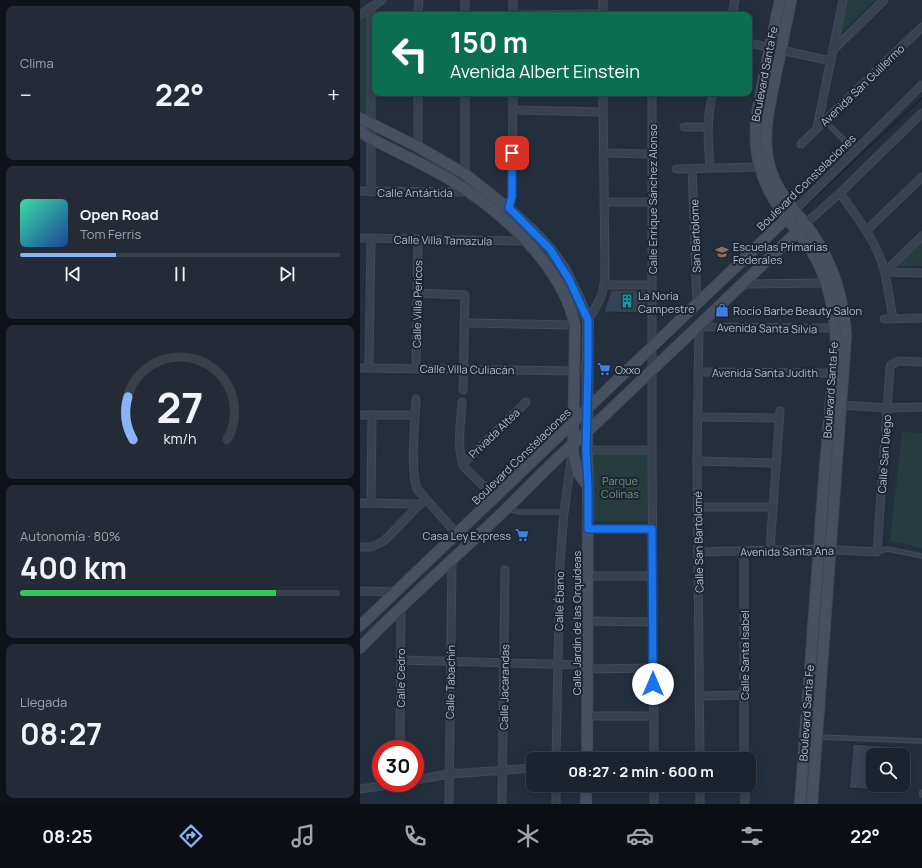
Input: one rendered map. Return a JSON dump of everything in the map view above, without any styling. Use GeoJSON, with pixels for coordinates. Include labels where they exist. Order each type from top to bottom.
{"type":"FeatureCollection","features":[{"type":"Feature","properties":{"kind":"street"},"geometry":{"type":"LineString","coordinates":[[360,15],[381,0]]}},
{"type":"Feature","properties":{"kind":"street"},"geometry":{"type":"LineString","coordinates":[[418,0],[418,12]]}},
{"type":"Feature","properties":{"kind":"street"},"geometry":{"type":"LineString","coordinates":[[465,0],[465,12]]}},
{"type":"Feature","properties":{"kind":"street"},"geometry":{"type":"LineString","coordinates":[[513,0],[513,12]]}},
{"type":"Feature","properties":{"kind":"street"},"geometry":{"type":"LineString","coordinates":[[603,0],[603,12]]}},
{"type":"Feature","properties":{"kind":"street"},"geometry":{"type":"LineString","coordinates":[[733,12],[735,0]]}},
{"type":"Feature","properties":{"kind":"street","name":"Boulevard Santa Fe"},"geometry":{"type":"LineString","coordinates":[[780,0],[757,109],[755,144],[763,179],[772,197],[816,259],[826,283],[831,299],[836,345],[800,804]]}},
{"type":"Feature","properties":{"kind":"street","name":"Boulevard Santa Fe"},"geometry":{"type":"LineString","coordinates":[[791,0],[766,119],[766,144],[768,160],[773,176],[782,193],[821,248],[832,269],[841,298],[846,336],[812,804]]}},
{"type":"Feature","properties":{"kind":"street"},"geometry":{"type":"LineString","coordinates":[[817,128],[843,0]]}},
{"type":"Feature","properties":{"kind":"street"},"geometry":{"type":"LineString","coordinates":[[833,50],[884,0]]}},
{"type":"Feature","properties":{"kind":"street"},"geometry":{"type":"LineString","coordinates":[[371,7],[371,192]]}},
{"type":"Feature","properties":{"kind":"street","name":"Avenida San Guillermo"},"geometry":{"type":"LineString","coordinates":[[801,144],[922,27]]}},
{"type":"Feature","properties":{"kind":"street"},"geometry":{"type":"LineString","coordinates":[[752,44],[831,61]]}},
{"type":"Feature","properties":{"kind":"street","name":"Boulevard Constelaciones"},"geometry":{"type":"LineString","coordinates":[[360,648],[452,560],[468,542],[506,509],[573,443],[587,432],[652,366],[699,325],[742,284],[855,151],[922,85]]}},
{"type":"Feature","properties":{"kind":"street"},"geometry":{"type":"LineString","coordinates":[[418,96],[418,147]]}},
{"type":"Feature","properties":{"kind":"street"},"geometry":{"type":"LineString","coordinates":[[465,96],[465,174]]}},
{"type":"Feature","properties":{"kind":"street"},"geometry":{"type":"LineString","coordinates":[[504,221],[512,196],[513,96]]}},
{"type":"Feature","properties":{"kind":"street"},"geometry":{"type":"LineString","coordinates":[[588,320],[599,303],[605,284],[603,96]]}},
{"type":"Feature","properties":{"kind":"street","name":"Calle Enrique Sánchez Alonso"},"geometry":{"type":"LineString","coordinates":[[652,96],[652,366]]}},
{"type":"Feature","properties":{"kind":"street"},"geometry":{"type":"LineString","coordinates":[[710,168],[708,115],[712,96]]}},
{"type":"Feature","properties":{"kind":"street"},"geometry":{"type":"LineString","coordinates":[[512,110],[603,112]]}},
{"type":"Feature","properties":{"kind":"street","name":"Boulevard Constelaciones"},"geometry":{"type":"LineString","coordinates":[[360,626],[458,535],[495,497],[588,408],[652,350],[697,303],[799,217],[840,193],[922,113]]}},
{"type":"Feature","properties":{"kind":"street"},"geometry":{"type":"LineString","coordinates":[[360,118],[418,147],[465,174],[509,208],[554,254],[574,288],[588,320]]}},
{"type":"Feature","properties":{"kind":"street"},"geometry":{"type":"LineString","coordinates":[[684,127],[708,127]]}},
{"type":"Feature","properties":{"kind":"street"},"geometry":{"type":"LineString","coordinates":[[360,131],[370,138],[470,192],[504,221],[539,255],[559,284],[572,316],[574,325],[573,453],[578,473],[588,486]]}},
{"type":"Feature","properties":{"kind":"street"},"geometry":{"type":"LineString","coordinates":[[603,153],[652,154]]}},
{"type":"Feature","properties":{"kind":"street"},"geometry":{"type":"LineString","coordinates":[[676,169],[760,167]]}},
{"type":"Feature","properties":{"kind":"street","name":"San Bartolome"},"geometry":{"type":"LineString","coordinates":[[692,169],[697,303]]}},
{"type":"Feature","properties":{"kind":"street"},"geometry":{"type":"LineString","coordinates":[[866,231],[922,177]]}},
{"type":"Feature","properties":{"kind":"street","name":"Calle Antártida"},"geometry":{"type":"LineString","coordinates":[[360,192],[470,192]]}},
{"type":"Feature","properties":{"kind":"street"},"geometry":{"type":"LineString","coordinates":[[840,193],[866,231],[877,252],[885,272],[893,318]]}},
{"type":"Feature","properties":{"kind":"street"},"geometry":{"type":"LineString","coordinates":[[604,202],[652,202]]}},
{"type":"Feature","properties":{"kind":"street"},"geometry":{"type":"LineString","coordinates":[[885,272],[922,236]]}},
{"type":"Feature","properties":{"kind":"street","name":"Calle Villa Tamazula"},"geometry":{"type":"LineString","coordinates":[[360,238],[525,241]]}},
{"type":"Feature","properties":{"kind":"street"},"geometry":{"type":"LineString","coordinates":[[370,368],[371,238]]}},
{"type":"Feature","properties":{"kind":"street","name":"Calle Villa Pericos"},"geometry":{"type":"LineString","coordinates":[[416,369],[418,240]]}},
{"type":"Feature","properties":{"kind":"street"},"geometry":{"type":"LineString","coordinates":[[885,272],[922,273]]}},
{"type":"Feature","properties":{"kind":"street"},"geometry":{"type":"LineString","coordinates":[[742,284],[826,283]]}},
{"type":"Feature","properties":{"kind":"street"},"geometry":{"type":"LineString","coordinates":[[605,284],[651,286]]}},
{"type":"Feature","properties":{"kind":"street"},"geometry":{"type":"LineString","coordinates":[[417,293],[465,295],[462,390]]}},
{"type":"Feature","properties":{"kind":"street"},"geometry":{"type":"LineString","coordinates":[[884,319],[922,318]]}},
{"type":"Feature","properties":{"kind":"street","name":"Calle Jardín de las Orquídeas"},"geometry":{"type":"LineString","coordinates":[[587,752],[588,486],[586,450],[588,408],[588,320]]}},
{"type":"Feature","properties":{"kind":"street"},"geometry":{"type":"LineString","coordinates":[[464,323],[574,325]]}},
{"type":"Feature","properties":{"kind":"street","name":"Avenida Santa Silvia"},"geometry":{"type":"LineString","coordinates":[[699,325],[708,327],[835,328]]}},
{"type":"Feature","properties":{"kind":"street","name":"Calle San Bartolomé"},"geometry":{"type":"LineString","coordinates":[[699,325],[697,461],[700,752]]}},
{"type":"Feature","properties":{"kind":"street","name":"Calle San Diego"},"geometry":{"type":"LineString","coordinates":[[876,552],[890,368],[893,363],[899,361],[922,362]]}},
{"type":"Feature","properties":{"kind":"street"},"geometry":{"type":"LineString","coordinates":[[574,371],[588,366]]}},
{"type":"Feature","properties":{"kind":"street"},"geometry":{"type":"LineString","coordinates":[[652,366],[654,752]]}},
{"type":"Feature","properties":{"kind":"street","name":"Calle Villa Culiacán"},"geometry":{"type":"LineString","coordinates":[[360,368],[574,371]]}},
{"type":"Feature","properties":{"kind":"street","name":"Avenida Santa Judith"},"geometry":{"type":"LineString","coordinates":[[698,372],[833,373]]}},
{"type":"Feature","properties":{"kind":"street"},"geometry":{"type":"LineString","coordinates":[[416,399],[414,459],[417,489],[423,501],[458,535],[468,542]]}},
{"type":"Feature","properties":{"kind":"street"},"geometry":{"type":"LineString","coordinates":[[462,402],[460,456],[464,467],[495,497]]}},
{"type":"Feature","properties":{"kind":"street","name":"Privada Altea"},"geometry":{"type":"LineString","coordinates":[[463,464],[526,402]]}},
{"type":"Feature","properties":{"kind":"street"},"geometry":{"type":"LineString","coordinates":[[841,405],[888,408],[922,408]]}},
{"type":"Feature","properties":{"kind":"street"},"geometry":{"type":"LineString","coordinates":[[371,502],[372,415]]}},
{"type":"Feature","properties":{"kind":"street"},"geometry":{"type":"LineString","coordinates":[[360,416],[415,415]]}},
{"type":"Feature","properties":{"kind":"street"},"geometry":{"type":"LineString","coordinates":[[698,416],[779,415],[770,549]]}},
{"type":"Feature","properties":{"kind":"street","name":"Calle Ébano"},"geometry":{"type":"LineString","coordinates":[[556,752],[560,563],[564,512],[573,443]]}},
{"type":"Feature","properties":{"kind":"street"},"geometry":{"type":"LineString","coordinates":[[586,450],[652,450]]}},
{"type":"Feature","properties":{"kind":"street"},"geometry":{"type":"LineString","coordinates":[[697,461],[775,463]]}},
{"type":"Feature","properties":{"kind":"street"},"geometry":{"type":"LineString","coordinates":[[360,503],[423,501]]}},
{"type":"Feature","properties":{"kind":"street"},"geometry":{"type":"LineString","coordinates":[[360,547],[371,547],[384,541],[423,501]]}},
{"type":"Feature","properties":{"kind":"street"},"geometry":{"type":"LineString","coordinates":[[698,507],[772,507]]}},
{"type":"Feature","properties":{"kind":"street"},"geometry":{"type":"LineString","coordinates":[[588,529],[652,529]]}},
{"type":"Feature","properties":{"kind":"street","name":"Avenida Santa Ana"},"geometry":{"type":"LineString","coordinates":[[698,552],[770,549],[830,549],[876,552]]}},
{"type":"Feature","properties":{"kind":"street","name":"Calle Santa Isabel"},"geometry":{"type":"LineString","coordinates":[[744,551],[744,752]]}},
{"type":"Feature","properties":{"kind":"street","name":"Calle Tabachín"},"geometry":{"type":"LineString","coordinates":[[448,804],[452,560]]}},
{"type":"Feature","properties":{"kind":"street","name":"Calle Jacarandas"},"geometry":{"type":"LineString","coordinates":[[502,804],[506,570]]}},
{"type":"Feature","properties":{"kind":"street"},"geometry":{"type":"LineString","coordinates":[[588,576],[652,576]]}},
{"type":"Feature","properties":{"kind":"street"},"geometry":{"type":"LineString","coordinates":[[360,591],[397,592]]}},
{"type":"Feature","properties":{"kind":"street","name":"Calle Cedro"},"geometry":{"type":"LineString","coordinates":[[400,740],[401,608]]}},
{"type":"Feature","properties":{"kind":"street"},"geometry":{"type":"LineString","coordinates":[[588,621],[653,622]]}},
{"type":"Feature","properties":{"kind":"street"},"geometry":{"type":"LineString","coordinates":[[360,626],[370,637]]}},
{"type":"Feature","properties":{"kind":"street"},"geometry":{"type":"LineString","coordinates":[[400,660],[653,668]]}},
{"type":"Feature","properties":{"kind":"street"},"geometry":{"type":"LineString","coordinates":[[700,696],[744,695]]}},
{"type":"Feature","properties":{"kind":"street"},"geometry":{"type":"LineString","coordinates":[[587,716],[654,716]]}},
{"type":"Feature","properties":{"kind":"street"},"geometry":{"type":"LineString","coordinates":[[424,778],[448,774],[526,768]]}},
{"type":"Feature","properties":{"kind":"street"},"geometry":{"type":"LineString","coordinates":[[360,790],[372,788]]}},
{"type":"Feature","properties":{"kind":"street"},"geometry":{"type":"LineString","coordinates":[[556,792],[556,804]]}},
{"type":"Feature","properties":{"kind":"street"},"geometry":{"type":"LineString","coordinates":[[586,792],[586,804]]}},
{"type":"Feature","properties":{"kind":"street"},"geometry":{"type":"LineString","coordinates":[[654,792],[654,804]]}},
{"type":"Feature","properties":{"kind":"street"},"geometry":{"type":"LineString","coordinates":[[700,792],[700,804]]}},
{"type":"Feature","properties":{"kind":"street"},"geometry":{"type":"LineString","coordinates":[[745,792],[745,804]]}},
{"type":"Feature","properties":{"kind":"lane"},"geometry":{"type":"LineString","coordinates":[[825,121],[855,151]]}},
{"type":"Feature","properties":{"kind":"lane"},"geometry":{"type":"LineString","coordinates":[[506,509],[523,512],[564,512]]}},
{"type":"Feature","properties":{"kind":"lane"},"geometry":{"type":"LineString","coordinates":[[876,552],[888,549],[922,556]]}},
{"type":"Feature","properties":{"kind":"lane"},"geometry":{"type":"LineString","coordinates":[[817,737],[922,741]]}},
{"type":"Feature","properties":{"kind":"green space"},"geometry":{"type":"Polygon","coordinates":[[[846,0],[875,0],[839,35],[846,0]]]}},
{"type":"Feature","properties":{"kind":"green space"},"geometry":{"type":"Polygon","coordinates":[[[368,11],[367,114],[360,111],[360,17],[368,11]]]}},
{"type":"Feature","properties":{"kind":"green space"},"geometry":{"type":"Polygon","coordinates":[[[922,239],[922,266],[895,266],[922,239]]]}},
{"type":"Feature","properties":{"kind":"green space"},"geometry":{"type":"Polygon","coordinates":[[[902,432],[922,433],[922,548],[890,541],[902,432]]]}},
{"type":"Feature","properties":{"kind":"green space","name":"Parque Colinas"},"geometry":{"type":"Polygon","coordinates":[[[648,450],[649,521],[592,521],[592,451],[648,450]]]}},
{"type":"Feature","properties":{"kind":"building","name":"La Noria Campestre"},"geometry":{"type":"Polygon","coordinates":[[[611,290],[646,290],[646,313],[604,312],[611,290]]]}},
{"type":"Feature","properties":{"kind":"building"},"geometry":{"type":"Polygon","coordinates":[[[853,744],[898,747],[866,748],[866,789],[849,788],[853,744]]]}},
{"type":"Feature","properties":{"kind":"waterway"},"geometry":{"type":"LineString","coordinates":[[800,211],[922,98]]}},
{"type":"Feature","properties":{"kind":"waterway"},"geometry":{"type":"LineString","coordinates":[[654,354],[728,281]]}},
{"type":"Feature","properties":{"kind":"waterway"},"geometry":{"type":"LineString","coordinates":[[592,411],[649,358]]}},
{"type":"Feature","properties":{"kind":"place","name":"Escuelas Primarias Federales"},"geometry":{"type":"Point","coordinates":[722,252]}},
{"type":"Feature","properties":{"kind":"place","name":"La Noria Campestre"},"geometry":{"type":"Point","coordinates":[627,301]}},
{"type":"Feature","properties":{"kind":"place","name":"Rocío Barbe Beauty Salon"},"geometry":{"type":"Point","coordinates":[722,310]}},
{"type":"Feature","properties":{"kind":"place","name":"Oxxo"},"geometry":{"type":"Point","coordinates":[604,369]}},
{"type":"Feature","properties":{"kind":"place","name":"Casa Ley Express"},"geometry":{"type":"Point","coordinates":[522,535]}},
{"type":"Feature","properties":{"kind":"route"},"geometry":{"type":"LineString","coordinates":[[512,153],[512,196],[509,208],[550,249],[574,288],[588,320],[588,408],[586,450],[588,529],[652,529],[653,684]]}}]}
